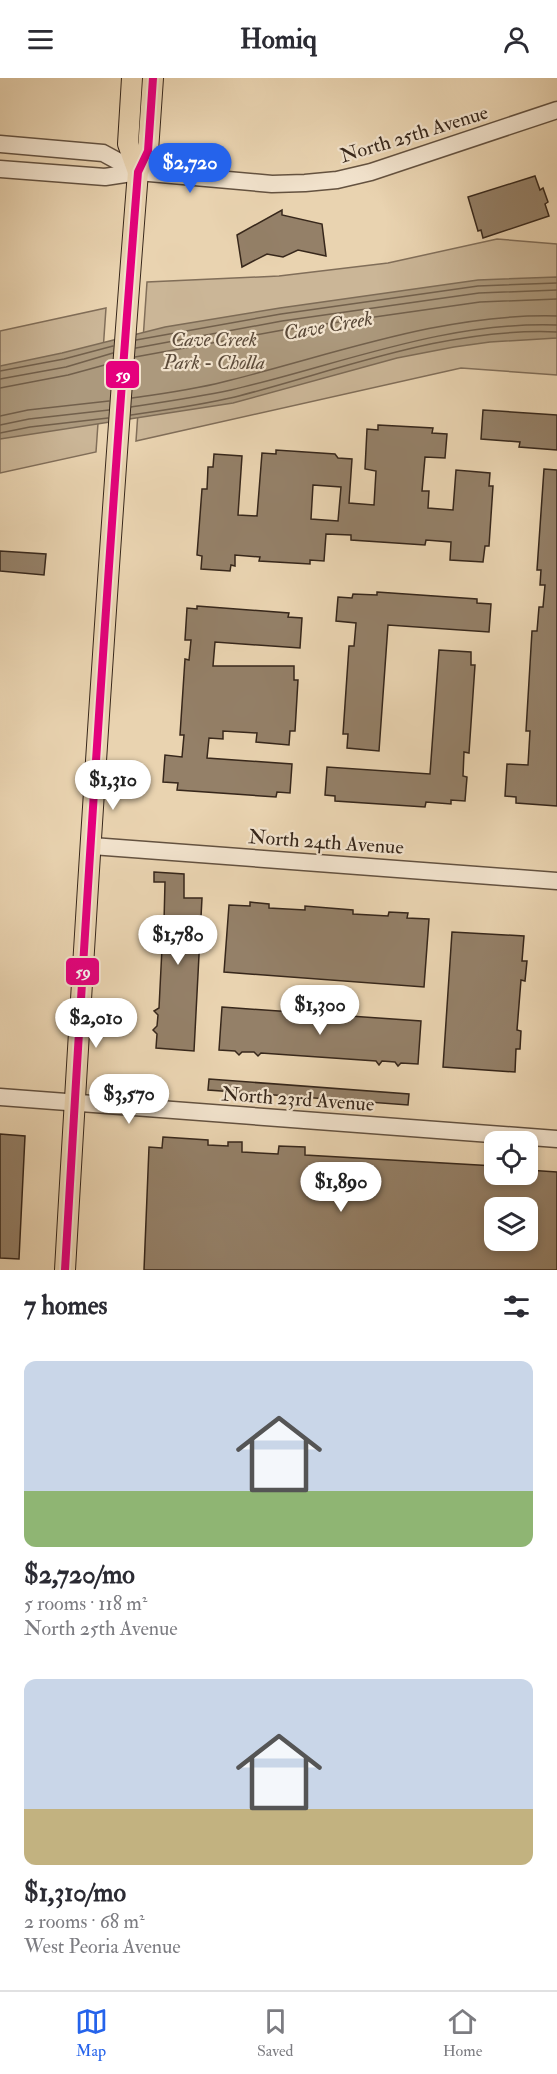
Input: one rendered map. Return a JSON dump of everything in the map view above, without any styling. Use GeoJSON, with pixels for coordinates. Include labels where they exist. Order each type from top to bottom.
{"type":"FeatureCollection","features":[{"type":"Feature","properties":{"kind":"main road"},"geometry":{"type":"LineString","coordinates":[[132,78],[128,144],[138,172]]}},
{"type":"Feature","properties":{"kind":"main road"},"geometry":{"type":"LineString","coordinates":[[65,1270],[119,428],[138,172],[148,151],[153,78]]}},
{"type":"Feature","properties":{"kind":"street","name":"North 25th Avenue"},"geometry":{"type":"LineString","coordinates":[[0,169],[105,177],[138,172],[272,184],[337,180],[381,168],[557,110]]}},
{"type":"Feature","properties":{"kind":"street","name":"North 25th Avenue"},"geometry":{"type":"LineString","coordinates":[[0,144],[103,153],[138,172]]}},
{"type":"Feature","properties":{"kind":"street","name":"North 24th Avenue"},"geometry":{"type":"LineString","coordinates":[[92,846],[557,881]]}},
{"type":"Feature","properties":{"kind":"street","name":"North 23rd Avenue"},"geometry":{"type":"LineString","coordinates":[[0,1097],[557,1139]]}},
{"type":"Feature","properties":{"kind":"green space","name":"Cave Creek Park - Cholla"},"geometry":{"type":"Polygon","coordinates":[[[497,239],[557,244],[557,375],[461,368],[136,441],[147,282],[279,276],[388,263],[497,239]]]}},
{"type":"Feature","properties":{"kind":"green space"},"geometry":{"type":"Polygon","coordinates":[[[106,308],[96,452],[0,473],[0,331],[106,308]]]}},
{"type":"Feature","properties":{"kind":"water","name":"Cave Creek"},"geometry":{"type":"Polygon","coordinates":[[[557,277],[557,338],[490,342],[454,347],[397,358],[233,403],[0,439],[0,366],[165,327],[280,308],[478,280],[557,277]]]}},
{"type":"Feature","properties":{"kind":"building"},"geometry":{"type":"Polygon","coordinates":[[[535,176],[548,202],[545,204],[549,216],[483,238],[481,230],[478,231],[468,197],[535,176]]]}},
{"type":"Feature","properties":{"kind":"building"},"geometry":{"type":"Polygon","coordinates":[[[282,210],[282,215],[322,224],[326,256],[298,250],[283,257],[267,254],[242,267],[237,235],[282,210]]]}},
{"type":"Feature","properties":{"kind":"building"},"geometry":{"type":"Polygon","coordinates":[[[483,410],[557,415],[557,450],[519,447],[520,442],[481,439],[483,410]]]}},
{"type":"Feature","properties":{"kind":"building"},"geometry":{"type":"Polygon","coordinates":[[[378,425],[433,428],[432,433],[447,434],[445,458],[425,457],[422,491],[429,491],[428,508],[453,510],[456,470],[490,473],[489,486],[493,486],[489,546],[485,546],[483,562],[450,560],[451,542],[426,540],[425,545],[351,540],[351,535],[326,534],[324,561],[310,560],[310,564],[259,561],[260,557],[235,555],[235,566],[231,565],[230,571],[201,569],[202,556],[197,555],[202,489],[207,489],[208,467],[213,467],[214,454],[242,456],[238,515],[257,516],[262,453],[276,454],[276,450],[335,454],[338,458],[352,459],[349,503],[374,505],[376,471],[365,469],[367,429],[378,430],[378,425]],[[313,485],[311,519],[338,521],[341,487],[313,485]]]}},
{"type":"Feature","properties":{"kind":"building"},"geometry":{"type":"Polygon","coordinates":[[[544,469],[557,470],[557,806],[516,803],[516,797],[505,796],[507,764],[528,765],[530,731],[526,731],[532,631],[537,631],[539,607],[543,607],[545,585],[540,585],[541,570],[537,570],[544,469]]]}},
{"type":"Feature","properties":{"kind":"building"},"geometry":{"type":"Polygon","coordinates":[[[0,551],[46,554],[44,575],[0,571],[0,551]]]}},
{"type":"Feature","properties":{"kind":"building"},"geometry":{"type":"Polygon","coordinates":[[[377,592],[477,599],[477,603],[491,604],[489,632],[388,625],[379,751],[347,748],[348,734],[343,734],[349,646],[354,646],[356,623],[336,621],[338,597],[352,598],[353,594],[377,595],[377,592]]]}},
{"type":"Feature","properties":{"kind":"building"},"geometry":{"type":"Polygon","coordinates":[[[197,606],[289,613],[288,617],[302,618],[300,648],[215,642],[213,666],[294,666],[294,680],[298,680],[295,731],[290,731],[289,745],[256,742],[257,733],[223,731],[223,739],[209,738],[207,758],[292,764],[290,793],[277,792],[276,797],[177,790],[178,783],[163,782],[165,755],[182,757],[184,735],[180,735],[185,659],[189,660],[191,640],[185,640],[187,608],[197,609],[197,606]]]}},
{"type":"Feature","properties":{"kind":"building"},"geometry":{"type":"Polygon","coordinates":[[[439,650],[471,652],[471,665],[475,665],[469,753],[464,752],[463,776],[467,777],[465,801],[451,800],[451,804],[426,802],[425,807],[335,801],[335,796],[325,795],[327,767],[430,774],[439,650]]]}},
{"type":"Feature","properties":{"kind":"building"},"geometry":{"type":"Polygon","coordinates":[[[154,872],[184,874],[184,898],[202,898],[194,1051],[156,1048],[157,1034],[153,1030],[157,1026],[158,1015],[154,1011],[159,1008],[162,948],[159,944],[163,941],[164,929],[160,926],[164,922],[165,882],[154,882],[154,872]]]}},
{"type":"Feature","properties":{"kind":"building"},"geometry":{"type":"Polygon","coordinates":[[[250,902],[269,904],[269,908],[305,910],[305,906],[353,910],[353,914],[388,916],[389,912],[408,913],[407,918],[429,919],[424,987],[224,972],[229,905],[250,906],[250,902]]]}},
{"type":"Feature","properties":{"kind":"building"},"geometry":{"type":"Polygon","coordinates":[[[452,932],[524,936],[522,961],[527,961],[525,981],[521,980],[517,1030],[521,1031],[520,1049],[516,1049],[515,1072],[443,1067],[452,932]]]}},
{"type":"Feature","properties":{"kind":"building"},"geometry":{"type":"Polygon","coordinates":[[[222,1007],[421,1021],[418,1064],[401,1063],[398,1066],[395,1062],[382,1061],[379,1065],[376,1061],[261,1053],[258,1056],[254,1052],[242,1052],[239,1055],[235,1051],[219,1050],[222,1007]]]}},
{"type":"Feature","properties":{"kind":"building"},"geometry":{"type":"Polygon","coordinates":[[[209,1079],[409,1094],[408,1105],[208,1090],[209,1079]]]}},
{"type":"Feature","properties":{"kind":"building"},"geometry":{"type":"Polygon","coordinates":[[[0,1134],[25,1136],[19,1259],[0,1258],[0,1134]]]}},
{"type":"Feature","properties":{"kind":"building"},"geometry":{"type":"Polygon","coordinates":[[[163,1137],[208,1140],[208,1145],[228,1146],[228,1142],[242,1142],[242,1152],[278,1154],[279,1146],[305,1147],[305,1155],[484,1165],[484,1185],[538,1185],[538,1171],[557,1172],[557,1270],[144,1270],[149,1147],[162,1148],[163,1137]]]}},
{"type":"Feature","properties":{"kind":"transit line","name":"59"},"geometry":{"type":"LineString","coordinates":[[65,1270],[98,721],[127,309],[138,172],[148,151],[153,78]]}}]}
